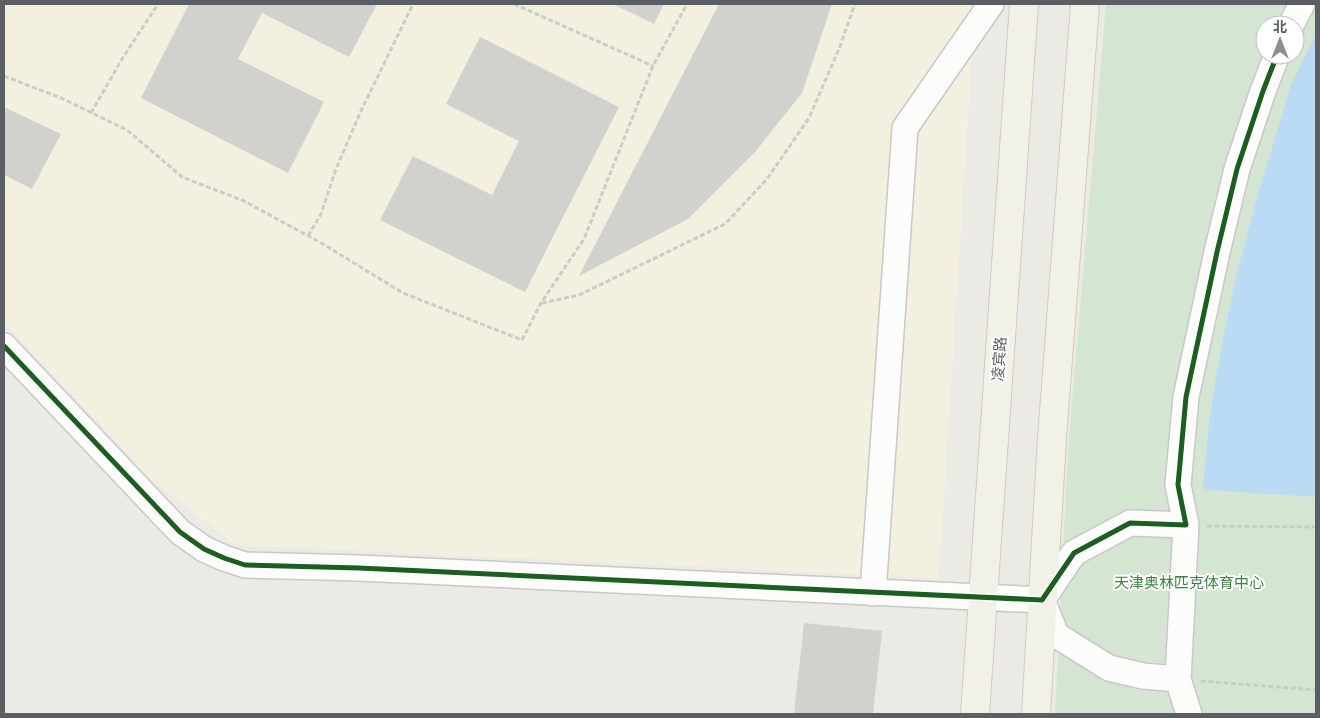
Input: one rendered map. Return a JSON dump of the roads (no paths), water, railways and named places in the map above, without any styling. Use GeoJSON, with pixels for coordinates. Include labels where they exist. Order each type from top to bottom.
{"type":"FeatureCollection","features":[{"type":"Feature","properties":{"kind":"main road","name":"凌宾路"},"geometry":{"type":"LineString","coordinates":[[975,714],[1024,4]]}},
{"type":"Feature","properties":{"kind":"main road"},"geometry":{"type":"LineString","coordinates":[[1036,714],[1052,438],[1085,4]]}},
{"type":"Feature","properties":{"kind":"street"},"geometry":{"type":"LineString","coordinates":[[873,593],[905,128],[991,4]]}},
{"type":"Feature","properties":{"kind":"street"},"geometry":{"type":"LineString","coordinates":[[1189,714],[1178,679],[1186,525],[1178,485],[1186,397],[1237,169],[1273,65]]}},
{"type":"Feature","properties":{"kind":"street"},"geometry":{"type":"LineString","coordinates":[[4,346],[180,532],[204,549],[245,565],[359,568],[983,599],[1042,600]]}},
{"type":"Feature","properties":{"kind":"street"},"geometry":{"type":"LineString","coordinates":[[1042,600],[1074,553],[1130,523],[1186,525]]}},
{"type":"Feature","properties":{"kind":"street"},"geometry":{"type":"LineString","coordinates":[[1042,600],[1056,635],[1109,668],[1143,676],[1178,679]]}},
{"type":"Feature","properties":{"kind":"water"},"geometry":{"type":"Polygon","coordinates":[[[1316,34],[1316,497],[1207,490],[1203,487],[1209,422],[1229,309],[1259,190],[1292,82],[1300,65],[1305,65],[1305,56],[1316,34]]]}},
{"type":"Feature","properties":{"kind":"park label","name":"天津奥林匹克体育中心"},"geometry":{"type":"Point","coordinates":[1189,582]}}]}
